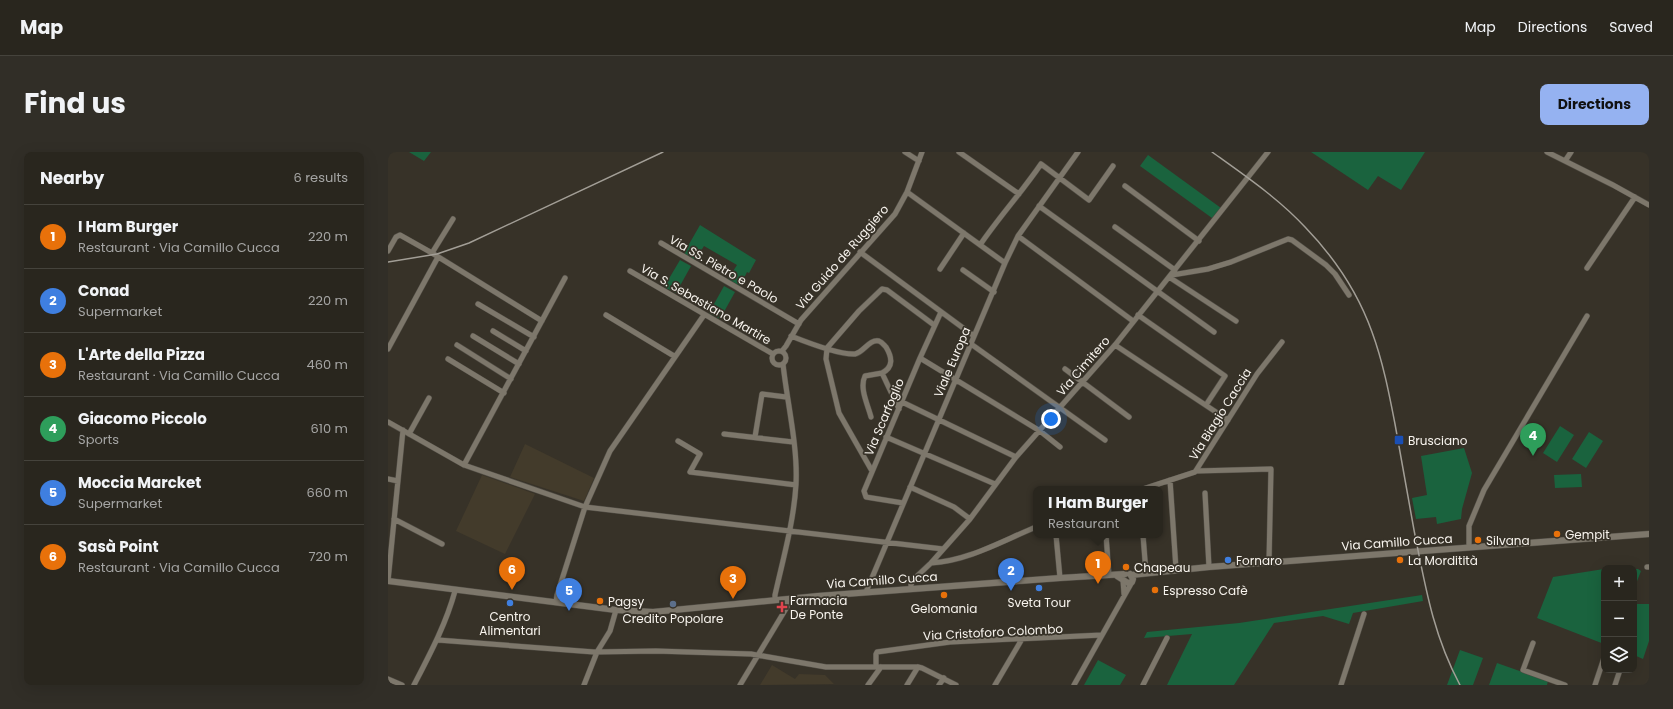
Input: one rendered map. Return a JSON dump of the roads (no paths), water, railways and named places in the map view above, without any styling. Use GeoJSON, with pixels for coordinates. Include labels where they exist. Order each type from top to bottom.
{"type":"FeatureCollection","features":[{"type":"Feature","properties":{"kind":"street"},"geometry":{"type":"LineString","coordinates":[[905,152],[919,161]]}},
{"type":"Feature","properties":{"kind":"street","name":"Via Guido de Ruggiero"},"geometry":{"type":"LineString","coordinates":[[782,351],[798,324],[834,281],[895,214],[907,192],[922,152]]}},
{"type":"Feature","properties":{"kind":"street"},"geometry":{"type":"LineString","coordinates":[[959,152],[1019,194]]}},
{"type":"Feature","properties":{"kind":"street","name":"Viale Europa"},"geometry":{"type":"LineString","coordinates":[[866,592],[938,419],[1018,236],[1078,152]]}},
{"type":"Feature","properties":{"kind":"street","name":"Via Cimitero"},"geometry":{"type":"LineString","coordinates":[[911,589],[911,584],[915,578],[931,564],[942,549],[970,519],[1016,457],[1115,345],[1199,241],[1268,152]]}},
{"type":"Feature","properties":{"kind":"street"},"geometry":{"type":"LineString","coordinates":[[1548,152],[1649,205]]}},
{"type":"Feature","properties":{"kind":"street"},"geometry":{"type":"LineString","coordinates":[[1565,161],[1571,152]]}},
{"type":"Feature","properties":{"kind":"street"},"geometry":{"type":"LineString","coordinates":[[980,244],[1041,164],[1089,200],[1113,166]]}},
{"type":"Feature","properties":{"kind":"street"},"geometry":{"type":"LineString","coordinates":[[1125,186],[1199,241]]}},
{"type":"Feature","properties":{"kind":"street"},"geometry":{"type":"LineString","coordinates":[[907,192],[1005,263]]}},
{"type":"Feature","properties":{"kind":"street"},"geometry":{"type":"LineString","coordinates":[[1587,268],[1635,197]]}},
{"type":"Feature","properties":{"kind":"street"},"geometry":{"type":"LineString","coordinates":[[1038,206],[1214,332]]}},
{"type":"Feature","properties":{"kind":"street"},"geometry":{"type":"LineString","coordinates":[[432,253],[453,220]]}},
{"type":"Feature","properties":{"kind":"street"},"geometry":{"type":"LineString","coordinates":[[1115,227],[1172,274],[1236,321]]}},
{"type":"Feature","properties":{"kind":"street"},"geometry":{"type":"LineString","coordinates":[[940,269],[964,233]]}},
{"type":"Feature","properties":{"kind":"street"},"geometry":{"type":"LineString","coordinates":[[388,251],[396,237],[400,234],[542,321]]}},
{"type":"Feature","properties":{"kind":"street"},"geometry":{"type":"LineString","coordinates":[[1018,236],[1133,321]]}},
{"type":"Feature","properties":{"kind":"street"},"geometry":{"type":"LineString","coordinates":[[1172,274],[1208,269],[1288,239],[1292,240],[1326,265],[1335,274],[1349,295]]}},
{"type":"Feature","properties":{"kind":"street","name":"Via SS. Pietro e Paolo"},"geometry":{"type":"LineString","coordinates":[[661,243],[798,324]]}},
{"type":"Feature","properties":{"kind":"street"},"geometry":{"type":"LineString","coordinates":[[860,252],[974,336]]}},
{"type":"Feature","properties":{"kind":"street"},"geometry":{"type":"LineString","coordinates":[[388,349],[438,257]]}},
{"type":"Feature","properties":{"kind":"street"},"geometry":{"type":"LineString","coordinates":[[963,270],[994,292]]}},
{"type":"Feature","properties":{"kind":"street","name":"Via S. Sebastiano Martire"},"geometry":{"type":"LineString","coordinates":[[630,271],[773,354]]}},
{"type":"Feature","properties":{"kind":"street"},"geometry":{"type":"LineString","coordinates":[[464,465],[565,278]]}},
{"type":"Feature","properties":{"kind":"street"},"geometry":{"type":"LineString","coordinates":[[872,471],[839,413],[826,359],[827,348],[858,311],[882,289],[887,290],[934,325]]}},
{"type":"Feature","properties":{"kind":"street"},"geometry":{"type":"LineString","coordinates":[[478,304],[534,337]]}},
{"type":"Feature","properties":{"kind":"street","name":"Via Scarfoglio"},"geometry":{"type":"LineString","coordinates":[[903,503],[866,496],[864,491],[934,325],[941,312]]}},
{"type":"Feature","properties":{"kind":"street"},"geometry":{"type":"LineString","coordinates":[[606,315],[674,356]]}},
{"type":"Feature","properties":{"kind":"street"},"geometry":{"type":"LineString","coordinates":[[556,602],[585,507],[610,451],[674,356],[704,315]]}},
{"type":"Feature","properties":{"kind":"street"},"geometry":{"type":"LineString","coordinates":[[1138,315],[1225,376],[1206,405]]}},
{"type":"Feature","properties":{"kind":"street"},"geometry":{"type":"LineString","coordinates":[[1469,547],[1469,526],[1484,490],[1587,316]]}},
{"type":"Feature","properties":{"kind":"street"},"geometry":{"type":"LineString","coordinates":[[494,331],[526,351]]}},
{"type":"Feature","properties":{"kind":"street"},"geometry":{"type":"LineString","coordinates":[[472,336],[519,364]]}},
{"type":"Feature","properties":{"kind":"street"},"geometry":{"type":"LineString","coordinates":[[791,336],[827,348],[853,354],[862,350],[872,342],[878,341],[882,343],[892,359],[889,367],[882,373],[869,374],[865,376],[864,379],[863,387],[871,417]]}},
{"type":"Feature","properties":{"kind":"street","name":"Via Biagio Caccia"},"geometry":{"type":"LineString","coordinates":[[1153,486],[1193,474],[1196,471],[1261,368],[1282,342]]}},
{"type":"Feature","properties":{"kind":"street"},"geometry":{"type":"LineString","coordinates":[[971,344],[1105,440]]}},
{"type":"Feature","properties":{"kind":"street"},"geometry":{"type":"LineString","coordinates":[[457,345],[511,379]]}},
{"type":"Feature","properties":{"kind":"street"},"geometry":{"type":"LineString","coordinates":[[1115,345],[1228,420]]}},
{"type":"Feature","properties":{"kind":"street"},"geometry":{"type":"LineString","coordinates":[[775,600],[789,532],[796,484],[793,442],[786,397],[783,364],[786,358],[782,351],[776,351],[773,354],[772,359],[774,363],[778,365],[783,364]]}},
{"type":"Feature","properties":{"kind":"street"},"geometry":{"type":"LineString","coordinates":[[920,358],[955,381],[1040,431],[1060,447]]}},
{"type":"Feature","properties":{"kind":"street"},"geometry":{"type":"LineString","coordinates":[[448,359],[504,392]]}},
{"type":"Feature","properties":{"kind":"street"},"geometry":{"type":"LineString","coordinates":[[1065,369],[1129,417]]}},
{"type":"Feature","properties":{"kind":"street"},"geometry":{"type":"LineString","coordinates":[[882,373],[899,410]]}},
{"type":"Feature","properties":{"kind":"street"},"geometry":{"type":"LineString","coordinates":[[755,438],[762,394],[786,397]]}},
{"type":"Feature","properties":{"kind":"street"},"geometry":{"type":"LineString","coordinates":[[409,434],[429,398]]}},
{"type":"Feature","properties":{"kind":"street"},"geometry":{"type":"LineString","coordinates":[[902,402],[1016,457]]}},
{"type":"Feature","properties":{"kind":"street"},"geometry":{"type":"LineString","coordinates":[[388,422],[464,465],[585,507],[942,549]]}},
{"type":"Feature","properties":{"kind":"street"},"geometry":{"type":"LineString","coordinates":[[388,581],[392,522],[398,481],[402,430]]}},
{"type":"Feature","properties":{"kind":"street"},"geometry":{"type":"LineString","coordinates":[[724,434],[793,442]]}},
{"type":"Feature","properties":{"kind":"street"},"geometry":{"type":"LineString","coordinates":[[886,437],[995,484]]}},
{"type":"Feature","properties":{"kind":"street"},"geometry":{"type":"LineString","coordinates":[[678,441],[700,454],[690,472],[796,484]]}},
{"type":"Feature","properties":{"kind":"street"},"geometry":{"type":"LineString","coordinates":[[1196,471],[1272,470],[1269,562]]}},
{"type":"Feature","properties":{"kind":"street"},"geometry":{"type":"LineString","coordinates":[[388,479],[398,481]]}},
{"type":"Feature","properties":{"kind":"street"},"geometry":{"type":"LineString","coordinates":[[1170,480],[1176,569]]}},
{"type":"Feature","properties":{"kind":"street"},"geometry":{"type":"LineString","coordinates":[[910,487],[954,507],[970,519]]}},
{"type":"Feature","properties":{"kind":"street"},"geometry":{"type":"LineString","coordinates":[[1205,493],[1209,567]]}},
{"type":"Feature","properties":{"kind":"street"},"geometry":{"type":"LineString","coordinates":[[392,522],[442,544]]}},
{"type":"Feature","properties":{"kind":"street"},"geometry":{"type":"LineString","coordinates":[[931,564],[942,563],[960,558],[1033,528]]}},
{"type":"Feature","properties":{"kind":"street","name":"Via Camillo Cucca"},"geometry":{"type":"LineString","coordinates":[[388,581],[456,591],[616,610],[653,612],[866,592],[1112,575],[1128,578],[1146,572],[1176,569],[1649,534]]}},
{"type":"Feature","properties":{"kind":"street"},"geometry":{"type":"LineString","coordinates":[[1056,538],[1060,578]]}},
{"type":"Feature","properties":{"kind":"street"},"geometry":{"type":"LineString","coordinates":[[1106,538],[1112,575]]}},
{"type":"Feature","properties":{"kind":"street"},"geometry":{"type":"LineString","coordinates":[[1143,538],[1146,572]]}},
{"type":"Feature","properties":{"kind":"street"},"geometry":{"type":"LineString","coordinates":[[1074,685],[1124,594],[1128,578]]}},
{"type":"Feature","properties":{"kind":"street"},"geometry":{"type":"LineString","coordinates":[[1124,594],[1128,578]]}},
{"type":"Feature","properties":{"kind":"street"},"geometry":{"type":"LineString","coordinates":[[414,685],[438,640],[450,611],[456,591]]}},
{"type":"Feature","properties":{"kind":"street"},"geometry":{"type":"LineString","coordinates":[[740,685],[787,607],[787,600]]}},
{"type":"Feature","properties":{"kind":"street"},"geometry":{"type":"LineString","coordinates":[[584,685],[597,652],[610,631],[616,610]]}},
{"type":"Feature","properties":{"kind":"street"},"geometry":{"type":"LineString","coordinates":[[1341,685],[1364,614]]}},
{"type":"Feature","properties":{"kind":"street","name":"Via Cristoforo Colombo"},"geometry":{"type":"LineString","coordinates":[[878,667],[877,652],[950,642],[1102,635]]}},
{"type":"Feature","properties":{"kind":"street"},"geometry":{"type":"LineString","coordinates":[[1143,685],[1166,638]]}},
{"type":"Feature","properties":{"kind":"street"},"geometry":{"type":"LineString","coordinates":[[995,685],[1022,639]]}},
{"type":"Feature","properties":{"kind":"street"},"geometry":{"type":"LineString","coordinates":[[438,640],[597,652],[664,652],[759,655],[826,667],[918,667],[956,685]]}},
{"type":"Feature","properties":{"kind":"street"},"geometry":{"type":"LineString","coordinates":[[1533,644],[1523,670],[1565,685]]}},
{"type":"Feature","properties":{"kind":"street"},"geometry":{"type":"LineString","coordinates":[[868,685],[878,667]]}},
{"type":"Feature","properties":{"kind":"street"},"geometry":{"type":"LineString","coordinates":[[906,685],[918,667]]}},
{"type":"Feature","properties":{"kind":"street"},"geometry":{"type":"LineString","coordinates":[[1595,685],[1601,667]]}},
{"type":"Feature","properties":{"kind":"street"},"geometry":{"type":"LineString","coordinates":[[1615,685],[1619,673]]}},
{"type":"Feature","properties":{"kind":"street"},"geometry":{"type":"LineString","coordinates":[[939,685],[944,678]]}},
{"type":"Feature","properties":{"kind":"street"},"geometry":{"type":"LineString","coordinates":[[388,679],[402,685]]}},
{"type":"Feature","properties":{"kind":"railway"},"geometry":{"type":"LineString","coordinates":[[388,262],[437,254],[469,243],[663,152]]}},
{"type":"Feature","properties":{"kind":"railway"},"geometry":{"type":"LineString","coordinates":[[1212,152],[1248,178],[1295,216],[1335,263],[1360,303],[1372,332],[1385,378],[1395,424],[1414,530],[1431,609],[1443,647],[1460,685]]}},
{"type":"Feature","properties":{"kind":"place","name":"Brusciano"},"geometry":{"type":"Point","coordinates":[1399,440]}},
{"type":"Feature","properties":{"kind":"place","name":"Giacomo Piccolo"},"geometry":{"type":"Point","coordinates":[1533,456]}},
{"type":"Feature","properties":{"kind":"place","name":"Gempit"},"geometry":{"type":"Point","coordinates":[1557,534]}},
{"type":"Feature","properties":{"kind":"place","name":"Silvana"},"geometry":{"type":"Point","coordinates":[1478,540]}},
{"type":"Feature","properties":{"kind":"place","name":"Fornaro"},"geometry":{"type":"Point","coordinates":[1228,560]}},
{"type":"Feature","properties":{"kind":"place","name":"La Morditità"},"geometry":{"type":"Point","coordinates":[1400,560]}},
{"type":"Feature","properties":{"kind":"place","name":"Chapeau"},"geometry":{"type":"Point","coordinates":[1126,567]}},
{"type":"Feature","properties":{"kind":"place","name":"I Ham Burger"},"geometry":{"type":"Point","coordinates":[1098,584]}},
{"type":"Feature","properties":{"kind":"place","name":"Sveta Tour"},"geometry":{"type":"Point","coordinates":[1039,588]}},
{"type":"Feature","properties":{"kind":"place","name":"Sasà Point"},"geometry":{"type":"Point","coordinates":[512,590]}},
{"type":"Feature","properties":{"kind":"place","name":"Espresso Cafè"},"geometry":{"type":"Point","coordinates":[1155,590]}},
{"type":"Feature","properties":{"kind":"place","name":"Conad"},"geometry":{"type":"Point","coordinates":[1011,591]}},
{"type":"Feature","properties":{"kind":"place","name":"Gelomania"},"geometry":{"type":"Point","coordinates":[944,595]}},
{"type":"Feature","properties":{"kind":"place","name":"L'Arte della Pizza"},"geometry":{"type":"Point","coordinates":[733,599]}},
{"type":"Feature","properties":{"kind":"place","name":"Pagsy"},"geometry":{"type":"Point","coordinates":[600,601]}},
{"type":"Feature","properties":{"kind":"place","name":"Centro Alimentari"},"geometry":{"type":"Point","coordinates":[510,603]}},
{"type":"Feature","properties":{"kind":"place","name":"Credito Popolare"},"geometry":{"type":"Point","coordinates":[673,604]}},
{"type":"Feature","properties":{"kind":"place","name":"Farmacia De Ponte"},"geometry":{"type":"Point","coordinates":[782,607]}},
{"type":"Feature","properties":{"kind":"place","name":"Moccia Marcket"},"geometry":{"type":"Point","coordinates":[569,611]}}]}
